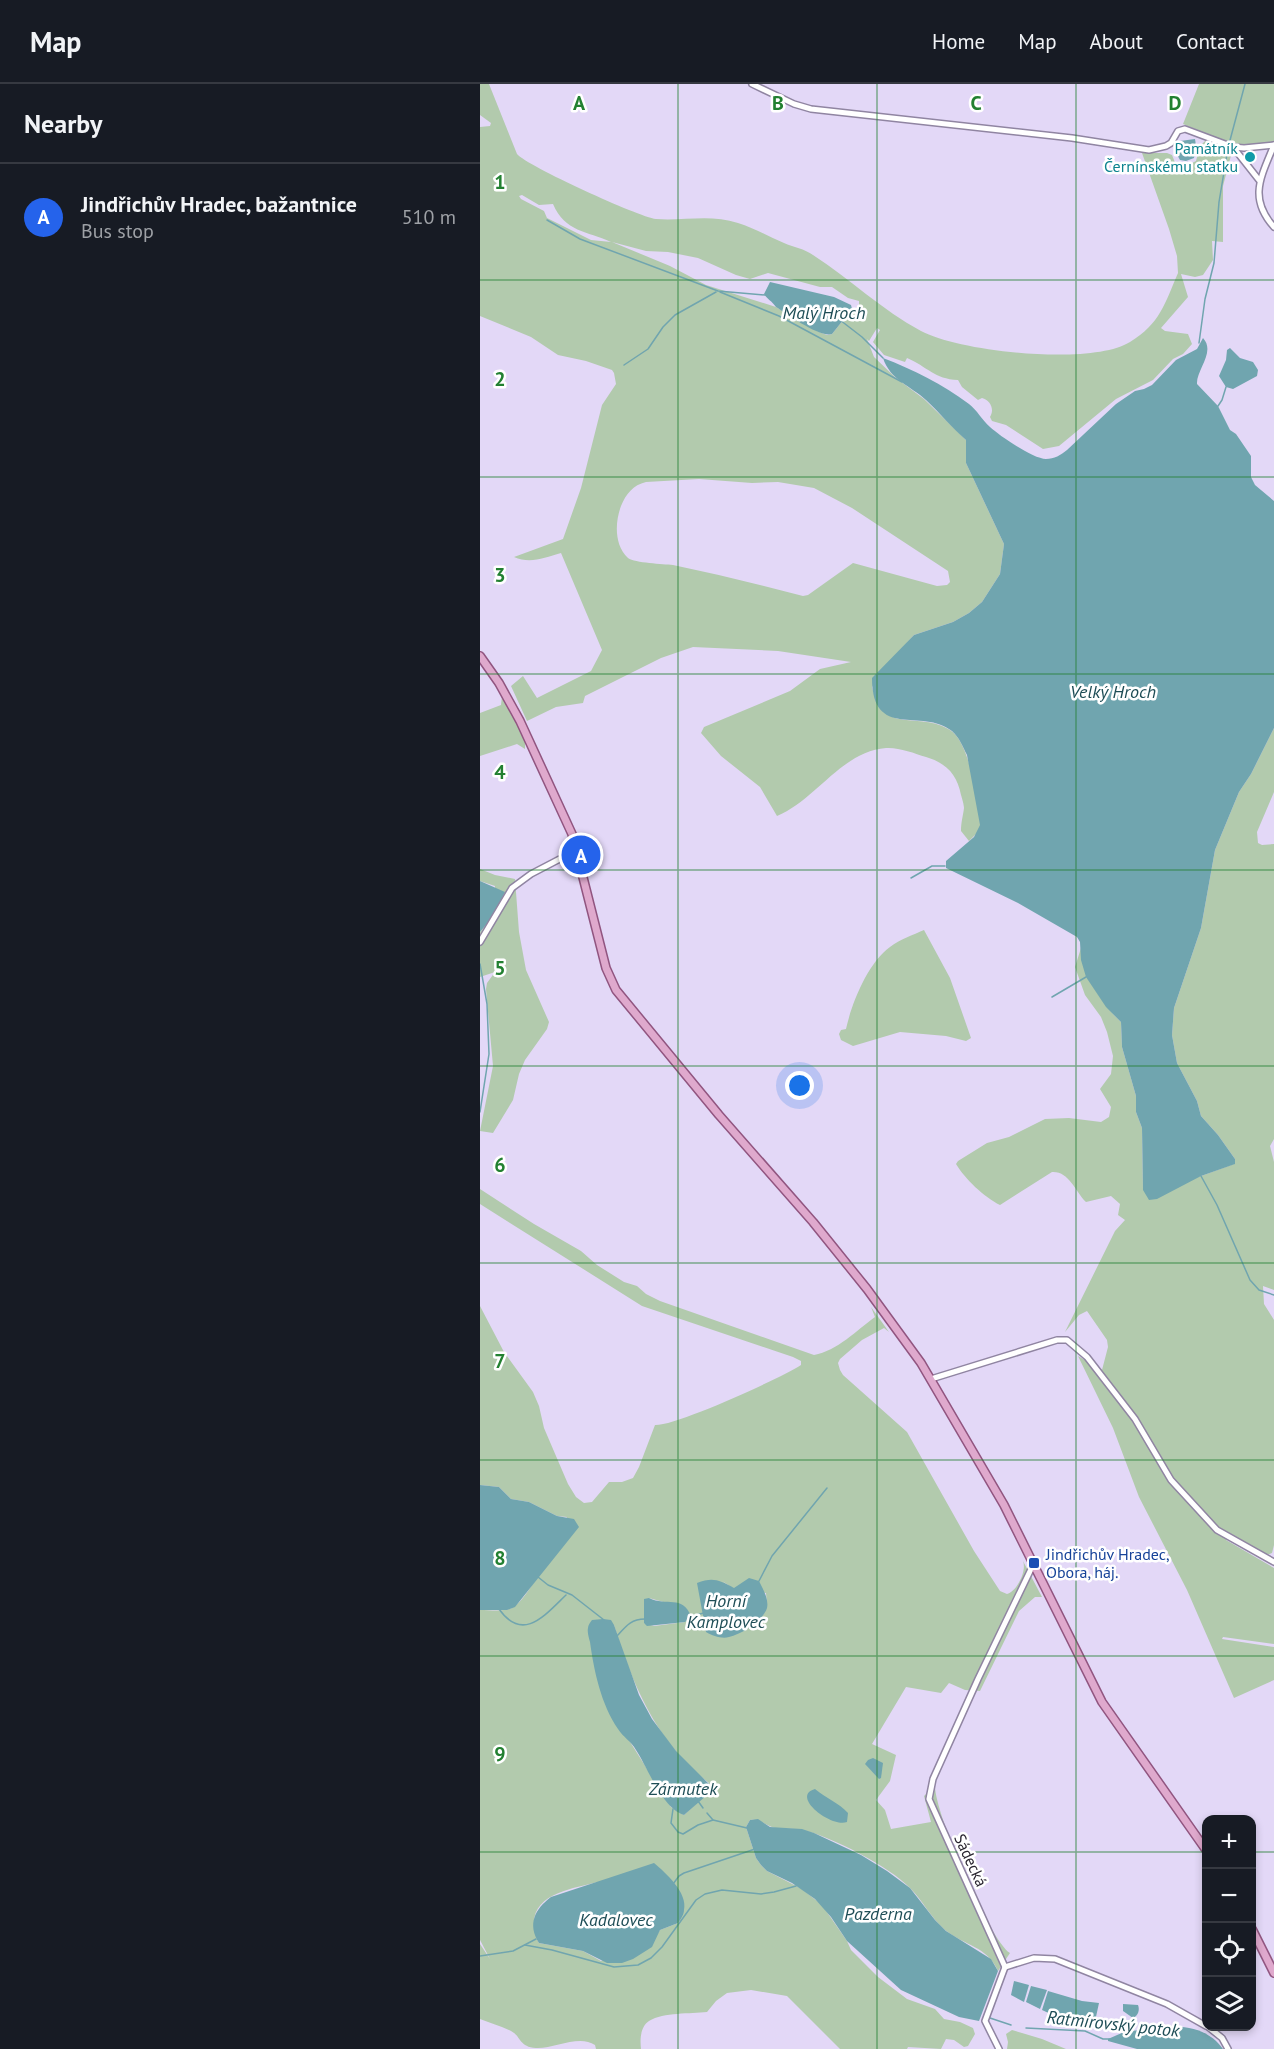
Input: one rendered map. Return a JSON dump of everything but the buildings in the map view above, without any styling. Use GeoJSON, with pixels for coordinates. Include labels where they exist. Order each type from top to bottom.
{"type":"FeatureCollection","features":[{"type":"Feature","properties":{"kind":"main road"},"geometry":{"type":"LineString","coordinates":[[480,656],[499,682],[520,721],[578,850],[606,968],[616,990],[860,1280],[931,1379],[1004,1505],[1102,1702],[1202,1844]]}},
{"type":"Feature","properties":{"kind":"main road"},"geometry":{"type":"LineString","coordinates":[[1256,1939],[1274,1973]]}},
{"type":"Feature","properties":{"kind":"street"},"geometry":{"type":"LineString","coordinates":[[752,84],[794,104],[811,109],[1072,138],[1149,150],[1166,146],[1178,131],[1185,129],[1225,144],[1244,148],[1274,145],[1259,180],[1260,204],[1263,213],[1274,227]]}},
{"type":"Feature","properties":{"kind":"street"},"geometry":{"type":"LineString","coordinates":[[1233,146],[1259,180]]}},
{"type":"Feature","properties":{"kind":"street"},"geometry":{"type":"LineString","coordinates":[[480,942],[512,888],[531,874],[578,850]]}},
{"type":"Feature","properties":{"kind":"street"},"geometry":{"type":"LineString","coordinates":[[931,1379],[1057,1340],[1067,1340],[1087,1357],[1135,1419],[1171,1480],[1217,1530],[1274,1562]]}},
{"type":"Feature","properties":{"kind":"street","name":"Sádecká"},"geometry":{"type":"LineString","coordinates":[[1005,1967],[929,1799],[937,1769],[1033,1565]]}},
{"type":"Feature","properties":{"kind":"street"},"geometry":{"type":"LineString","coordinates":[[999,2049],[984,2021],[1005,1967],[1034,1958],[1055,1959],[1167,2004],[1202,2023]]}},
{"type":"Feature","properties":{"kind":"street"},"geometry":{"type":"LineString","coordinates":[[1213,2031],[1222,2038],[1228,2049]]}},
{"type":"Feature","properties":{"kind":"shaded area"},"geometry":{"type":"Polygon","coordinates":[[[480,84],[489,84],[517,154],[541,169],[584,190],[656,219],[708,218],[728,220],[750,227],[810,253],[893,314],[921,331],[940,338],[994,350],[1057,355],[1112,349],[1130,342],[1155,320],[1178,273],[1177,256],[1169,229],[1142,153],[1167,153],[1172,155],[1176,165],[1182,168],[1196,161],[1200,146],[1205,141],[1221,146],[1224,141],[1183,124],[1199,84],[1274,84],[1274,142],[1240,146],[1234,144],[1223,186],[1223,242],[1212,241],[1213,260],[1203,275],[1195,277],[1181,274],[1188,297],[1161,328],[1165,331],[1188,334],[1192,344],[1183,354],[1173,359],[1153,380],[1116,399],[1059,446],[1043,449],[1006,425],[992,421],[990,417],[992,408],[989,403],[982,398],[978,400],[962,387],[958,380],[937,375],[907,358],[905,362],[884,355],[873,342],[880,330],[877,328],[869,341],[867,339],[874,357],[896,378],[924,399],[966,440],[966,463],[1004,544],[1000,574],[982,602],[953,622],[914,635],[892,659],[872,687],[877,702],[885,712],[904,720],[938,724],[950,730],[957,737],[963,747],[972,774],[981,825],[969,841],[961,831],[964,807],[957,781],[950,770],[933,759],[896,748],[870,751],[842,767],[791,809],[777,816],[760,787],[721,756],[701,733],[704,727],[790,691],[820,669],[851,662],[778,651],[693,647],[661,658],[585,696],[583,703],[556,707],[527,721],[511,686],[523,676],[537,698],[591,671],[602,650],[561,553],[531,560],[514,557],[563,539],[581,488],[602,405],[616,384],[612,370],[558,355],[531,337],[480,316],[480,127],[490,126],[491,123],[480,115],[480,84]],[[522,195],[519,196],[521,199],[544,211],[547,218],[591,240],[611,242],[570,225],[553,204],[539,205],[522,195]],[[612,242],[670,266],[706,285],[776,307],[827,335],[832,334],[852,309],[859,308],[859,301],[848,298],[832,287],[820,287],[768,273],[750,279],[698,258],[668,252],[646,251],[612,242]],[[699,479],[646,482],[637,485],[628,494],[621,506],[618,519],[617,533],[620,547],[623,553],[632,560],[689,568],[803,596],[808,595],[853,563],[937,586],[947,585],[950,582],[948,571],[852,508],[814,488],[778,482],[752,483],[699,479]]]}},
{"type":"Feature","properties":{"kind":"shaded area"},"geometry":{"type":"Polygon","coordinates":[[[502,696],[525,740],[525,749],[517,744],[480,756],[480,713],[501,705],[502,696]]]}},
{"type":"Feature","properties":{"kind":"shaded area"},"geometry":{"type":"Polygon","coordinates":[[[1274,728],[1274,792],[1257,832],[1258,843],[1274,844],[1274,1139],[1270,1146],[1274,1162],[1274,1290],[1263,1286],[1264,1304],[1274,1320],[1274,1545],[1272,1553],[1267,1555],[1231,1534],[1226,1540],[1274,1568],[1274,1644],[1223,1637],[1222,1639],[1274,1647],[1274,1680],[1234,1698],[1187,1590],[1139,1497],[1113,1428],[1078,1356],[1102,1370],[1108,1347],[1107,1340],[1087,1311],[1079,1315],[1065,1332],[1115,1231],[1125,1220],[1118,1215],[1120,1204],[1111,1196],[1086,1202],[1067,1178],[1052,1172],[1000,1205],[975,1187],[956,1164],[987,1143],[1009,1137],[1045,1119],[1069,1118],[1101,1122],[1109,1117],[1111,1107],[1100,1089],[1111,1074],[1113,1056],[1101,1017],[1085,995],[1075,967],[1081,948],[1085,967],[1094,988],[1121,1022],[1122,1047],[1136,1096],[1136,1112],[1142,1128],[1143,1190],[1201,1176],[1234,1164],[1235,1159],[1201,1116],[1197,1101],[1177,1063],[1172,1035],[1174,1008],[1201,928],[1215,850],[1239,792],[1251,774],[1274,728]]]}},
{"type":"Feature","properties":{"kind":"shaded area"},"geometry":{"type":"Polygon","coordinates":[[[480,869],[515,879],[519,932],[526,970],[549,1022],[547,1029],[525,1060],[513,1100],[493,1133],[480,1131],[493,1066],[486,989],[487,983],[495,972],[480,977],[480,932],[492,918],[495,886],[480,881],[480,869]]]}},
{"type":"Feature","properties":{"kind":"shaded area"},"geometry":{"type":"Polygon","coordinates":[[[924,930],[950,978],[971,1038],[966,1041],[946,1036],[900,1032],[853,1046],[841,1040],[839,1034],[841,1030],[846,1029],[857,995],[875,963],[894,944],[924,930]]]}},
{"type":"Feature","properties":{"kind":"shaded area"},"geometry":{"type":"Polygon","coordinates":[[[480,1189],[581,1251],[597,1265],[624,1282],[637,1286],[660,1301],[814,1355],[839,1345],[875,1317],[871,1307],[889,1332],[884,1328],[862,1340],[840,1359],[838,1363],[840,1370],[907,1432],[974,1551],[1000,1591],[1007,1594],[1018,1585],[1024,1570],[1023,1561],[1042,1597],[1035,1597],[1019,1611],[980,1691],[965,1690],[949,1683],[941,1693],[906,1687],[872,1744],[896,1755],[890,1781],[876,1800],[885,1810],[891,1829],[931,1822],[924,1796],[935,1785],[943,1821],[964,1874],[989,1925],[1010,1953],[998,1971],[988,1956],[945,1930],[910,1888],[875,1862],[844,1845],[814,1833],[775,1828],[754,1820],[750,1820],[746,1827],[756,1858],[767,1871],[802,1889],[822,1905],[851,1950],[878,1977],[907,1999],[935,2009],[944,2019],[960,2022],[973,2028],[975,2034],[968,2046],[964,2047],[954,2040],[946,2039],[941,2049],[908,2047],[907,2049],[840,2049],[787,1996],[751,1990],[727,1993],[707,2012],[669,2015],[649,2021],[642,2030],[641,2049],[596,2049],[595,2045],[582,2041],[543,2048],[530,2047],[523,2044],[511,2031],[480,2019],[480,1944],[490,1959],[480,1940],[480,1610],[505,1610],[519,1602],[543,1566],[567,1517],[557,1516],[529,1502],[511,1499],[499,1487],[480,1485],[480,1306],[504,1352],[533,1392],[544,1428],[568,1484],[576,1497],[584,1503],[592,1502],[609,1482],[622,1482],[633,1478],[655,1425],[684,1418],[752,1390],[801,1365],[801,1361],[642,1306],[480,1204],[480,1189]],[[722,1581],[763,1615],[767,1606],[766,1593],[734,1589],[722,1581]],[[649,1598],[644,1623],[654,1626],[685,1622],[667,1603],[649,1598]],[[614,1625],[627,1737],[671,1807],[684,1815],[698,1802],[709,1783],[675,1751],[661,1732],[629,1669],[614,1625]],[[598,1882],[567,1890],[540,1905],[534,1924],[539,1943],[583,1951],[601,1961],[654,1939],[660,1930],[678,1923],[598,1882]]]}},
{"type":"Feature","properties":{"kind":"shaded area"},"geometry":{"type":"Polygon","coordinates":[[[1012,2030],[1066,2049],[1007,2049],[1006,2034],[1012,2030]]]}},
{"type":"Feature","properties":{"kind":"water"},"geometry":{"type":"Polygon","coordinates":[[[1195,139],[1194,158],[1186,161],[1180,160],[1176,150],[1178,143],[1195,139]]]}},
{"type":"Feature","properties":{"kind":"water","name":"Malý Hroch"},"geometry":{"type":"Polygon","coordinates":[[[770,282],[834,297],[851,305],[852,309],[832,334],[820,332],[804,325],[776,307],[764,294],[770,282]]]}},
{"type":"Feature","properties":{"kind":"water","name":"Velký Hroch"},"geometry":{"type":"Polygon","coordinates":[[[1203,338],[1207,355],[1197,384],[1218,406],[1230,430],[1236,434],[1251,456],[1251,477],[1255,485],[1274,501],[1274,728],[1251,774],[1239,792],[1215,850],[1201,928],[1174,1008],[1172,1035],[1177,1063],[1197,1101],[1201,1116],[1235,1159],[1235,1164],[1201,1176],[1157,1199],[1149,1200],[1143,1190],[1142,1128],[1136,1112],[1136,1096],[1122,1047],[1121,1022],[1106,1007],[1086,977],[1081,960],[1080,942],[1077,937],[1018,903],[946,868],[946,861],[974,837],[980,825],[967,755],[952,731],[940,724],[889,716],[880,709],[874,697],[872,678],[914,635],[953,622],[982,602],[1000,574],[1004,544],[966,463],[966,440],[926,400],[896,377],[886,366],[883,358],[949,390],[972,406],[990,427],[1009,441],[1033,455],[1049,459],[1067,450],[1116,404],[1135,391],[1152,385],[1176,360],[1197,349],[1203,338]]]}},
{"type":"Feature","properties":{"kind":"water"},"geometry":{"type":"Polygon","coordinates":[[[1230,348],[1240,358],[1253,362],[1258,370],[1257,376],[1233,389],[1226,387],[1219,376],[1226,360],[1227,350],[1230,348]]]}},
{"type":"Feature","properties":{"kind":"water"},"geometry":{"type":"Polygon","coordinates":[[[480,881],[505,892],[492,918],[480,932],[480,881]]]}},
{"type":"Feature","properties":{"kind":"water"},"geometry":{"type":"Polygon","coordinates":[[[480,1485],[499,1487],[511,1499],[529,1502],[557,1516],[574,1519],[579,1527],[515,1607],[507,1610],[480,1610],[480,1485]]]}},
{"type":"Feature","properties":{"kind":"water","name":"Horní Kamplovec"},"geometry":{"type":"Polygon","coordinates":[[[749,1578],[759,1581],[764,1591],[767,1605],[765,1613],[746,1630],[729,1637],[718,1637],[706,1632],[697,1583],[716,1580],[734,1588],[749,1578]]]}},
{"type":"Feature","properties":{"kind":"water"},"geometry":{"type":"Polygon","coordinates":[[[644,1599],[679,1603],[687,1609],[691,1616],[685,1622],[647,1626],[644,1623],[644,1599]]]}},
{"type":"Feature","properties":{"kind":"water","name":"Zármutek"},"geometry":{"type":"Polygon","coordinates":[[[592,1620],[611,1620],[614,1625],[639,1695],[652,1719],[676,1751],[714,1789],[684,1815],[676,1811],[662,1796],[636,1750],[618,1729],[607,1709],[596,1676],[588,1631],[592,1620]]]}},
{"type":"Feature","properties":{"kind":"water"},"geometry":{"type":"Polygon","coordinates":[[[873,1758],[883,1763],[879,1779],[865,1764],[873,1758]]]}},
{"type":"Feature","properties":{"kind":"water"},"geometry":{"type":"Polygon","coordinates":[[[815,1789],[848,1813],[847,1822],[840,1823],[823,1816],[810,1804],[807,1798],[809,1793],[815,1789]]]}},
{"type":"Feature","properties":{"kind":"water","name":"Pazderna"},"geometry":{"type":"Polygon","coordinates":[[[758,1819],[770,1827],[802,1829],[814,1833],[861,1855],[910,1888],[946,1931],[991,1959],[998,1971],[979,2021],[959,2017],[901,1990],[847,1941],[831,1917],[815,1899],[792,1883],[767,1871],[756,1858],[746,1827],[750,1820],[758,1819]]]}},
{"type":"Feature","properties":{"kind":"water","name":"Kadalovec"},"geometry":{"type":"Polygon","coordinates":[[[654,1863],[675,1884],[683,1897],[684,1904],[683,1914],[678,1923],[660,1930],[652,1947],[622,1963],[607,1963],[583,1951],[539,1943],[535,1936],[534,1917],[551,1897],[654,1863]]]}},
{"type":"Feature","properties":{"kind":"water"},"geometry":{"type":"Polygon","coordinates":[[[1014,1981],[1029,1985],[1024,2002],[1011,1995],[1014,1981]]]}},
{"type":"Feature","properties":{"kind":"water"},"geometry":{"type":"Polygon","coordinates":[[[1031,1986],[1047,1990],[1040,2009],[1026,2002],[1031,1986]]]}},
{"type":"Feature","properties":{"kind":"water"},"geometry":{"type":"Polygon","coordinates":[[[1048,1991],[1082,2001],[1099,2003],[1094,2026],[1059,2018],[1060,2013],[1057,2017],[1042,2010],[1048,1991]]]}},
{"type":"Feature","properties":{"kind":"water"},"geometry":{"type":"Polygon","coordinates":[[[1123,2004],[1138,2005],[1139,2011],[1136,2016],[1133,2018],[1123,2011],[1123,2004]]]}},
{"type":"Feature","properties":{"kind":"water"},"geometry":{"type":"Polygon","coordinates":[[[1170,2026],[1185,2027],[1206,2034],[1223,2049],[1137,2049],[1108,2041],[1124,2032],[1170,2026]]]}},
{"type":"Feature","properties":{"kind":"waterway"},"geometry":{"type":"LineString","coordinates":[[1229,144],[1245,84]]}},
{"type":"Feature","properties":{"kind":"waterway"},"geometry":{"type":"LineString","coordinates":[[1199,343],[1205,299],[1214,263],[1219,202],[1228,148]]}},
{"type":"Feature","properties":{"kind":"waterway"},"geometry":{"type":"LineString","coordinates":[[547,220],[580,239],[718,291],[765,295]]}},
{"type":"Feature","properties":{"kind":"waterway"},"geometry":{"type":"LineString","coordinates":[[624,365],[648,349],[663,327],[675,315],[716,292]]}},
{"type":"Feature","properties":{"kind":"waterway"},"geometry":{"type":"LineString","coordinates":[[720,292],[779,316],[902,382]]}},
{"type":"Feature","properties":{"kind":"waterway"},"geometry":{"type":"LineString","coordinates":[[840,320],[862,337],[883,358]]}},
{"type":"Feature","properties":{"kind":"waterway"},"geometry":{"type":"LineString","coordinates":[[1218,406],[1226,387]]}},
{"type":"Feature","properties":{"kind":"waterway"},"geometry":{"type":"LineString","coordinates":[[911,878],[932,866],[945,866]]}},
{"type":"Feature","properties":{"kind":"waterway"},"geometry":{"type":"LineString","coordinates":[[480,964],[487,1004],[489,1054],[480,1112]]}},
{"type":"Feature","properties":{"kind":"waterway"},"geometry":{"type":"LineString","coordinates":[[1052,997],[1086,977]]}},
{"type":"Feature","properties":{"kind":"waterway"},"geometry":{"type":"LineString","coordinates":[[1201,1176],[1217,1205],[1250,1280],[1259,1290],[1274,1295]]}},
{"type":"Feature","properties":{"kind":"waterway"},"geometry":{"type":"LineString","coordinates":[[759,1581],[772,1556],[827,1488]]}},
{"type":"Feature","properties":{"kind":"waterway","name":"Ratmírovský potok"},"geometry":{"type":"LineString","coordinates":[[538,1577],[548,1585],[572,1595],[604,1620]]}},
{"type":"Feature","properties":{"kind":"waterway"},"geometry":{"type":"LineString","coordinates":[[499,1609],[508,1619],[525,1625],[542,1617],[566,1595]]}},
{"type":"Feature","properties":{"kind":"waterway"},"geometry":{"type":"LineString","coordinates":[[691,1616],[704,1613]]}},
{"type":"Feature","properties":{"kind":"waterway"},"geometry":{"type":"LineString","coordinates":[[617,1636],[632,1622],[645,1619]]}},
{"type":"Feature","properties":{"kind":"waterway","name":"Ratmírovský potok"},"geometry":{"type":"LineString","coordinates":[[698,1801],[703,1808]]}},
{"type":"Feature","properties":{"kind":"waterway"},"geometry":{"type":"LineString","coordinates":[[673,1809],[671,1823],[678,1832],[683,1834],[698,1825],[713,1820]]}},
{"type":"Feature","properties":{"kind":"waterway","name":"Ratmírovský potok"},"geometry":{"type":"LineString","coordinates":[[707,1813],[713,1820],[747,1828]]}},
{"type":"Feature","properties":{"kind":"waterway"},"geometry":{"type":"LineString","coordinates":[[673,1884],[684,1873],[755,1849]]}},
{"type":"Feature","properties":{"kind":"waterway"},"geometry":{"type":"LineString","coordinates":[[525,1945],[614,1967],[638,1965],[651,1958],[662,1947],[696,1900],[705,1894],[722,1890],[761,1894],[796,1886]]}},
{"type":"Feature","properties":{"kind":"waterway"},"geometry":{"type":"LineString","coordinates":[[480,1956],[513,1951],[536,1939]]}},
{"type":"Feature","properties":{"kind":"waterway","name":"Ratmírovský potok"},"geometry":{"type":"LineString","coordinates":[[990,2018],[1011,2025]]}},
{"type":"Feature","properties":{"kind":"waterway","name":"Ratmírovský potok"},"geometry":{"type":"LineString","coordinates":[[1026,2028],[1085,2031],[1103,2039],[1110,2039]]}},
{"type":"Feature","properties":{"kind":"place","name":"Památník Černínskému statku"},"geometry":{"type":"Point","coordinates":[1250,157]}},
{"type":"Feature","properties":{"kind":"place","name":"Jindřichův Hradec, bažantnice"},"geometry":{"type":"Point","coordinates":[581,855]}},
{"type":"Feature","properties":{"kind":"place","name":"Jindřichův Hradec, Obora, háj."},"geometry":{"type":"Point","coordinates":[1034,1563]}}]}
